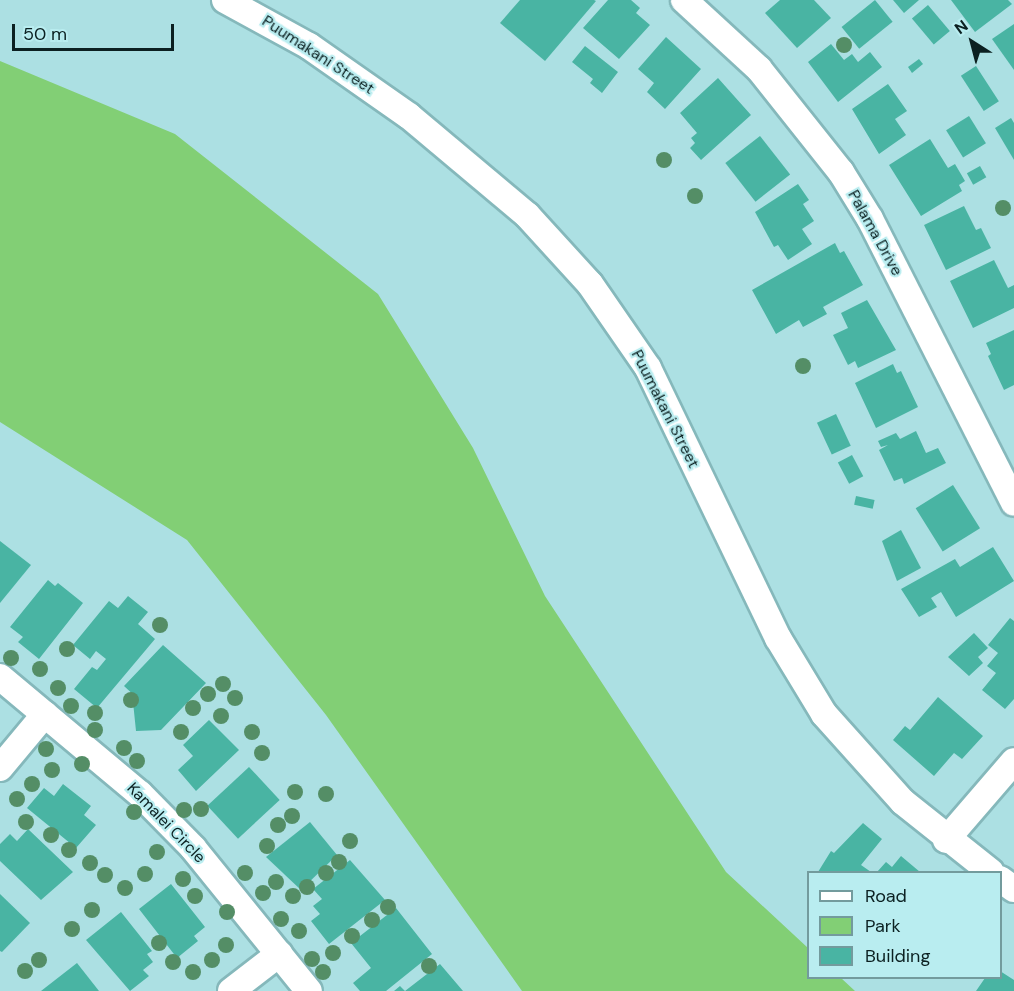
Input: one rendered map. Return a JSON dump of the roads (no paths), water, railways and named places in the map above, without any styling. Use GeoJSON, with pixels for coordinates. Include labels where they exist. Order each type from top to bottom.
{"type":"FeatureCollection","features":[{"type":"Feature","properties":{"kind":"street","name":"Puumakani Street"},"geometry":{"type":"LineString","coordinates":[[225,0],[309,46],[409,116],[527,215],[590,284],[648,368],[778,638],[824,714],[903,802],[946,840],[989,871]]}},
{"type":"Feature","properties":{"kind":"street","name":"Palama Drive"},"geometry":{"type":"LineString","coordinates":[[684,0],[759,69],[841,172],[870,219],[1014,503]]}},
{"type":"Feature","properties":{"kind":"street","name":"Kamalei Circle"},"geometry":{"type":"LineString","coordinates":[[0,677],[140,794],[193,848],[309,991]]}},
{"type":"Feature","properties":{"kind":"street"},"geometry":{"type":"LineString","coordinates":[[0,768],[45,714]]}},
{"type":"Feature","properties":{"kind":"street"},"geometry":{"type":"LineString","coordinates":[[946,840],[1014,761]]}},
{"type":"Feature","properties":{"kind":"street"},"geometry":{"type":"LineString","coordinates":[[231,991],[279,954]]}}]}
